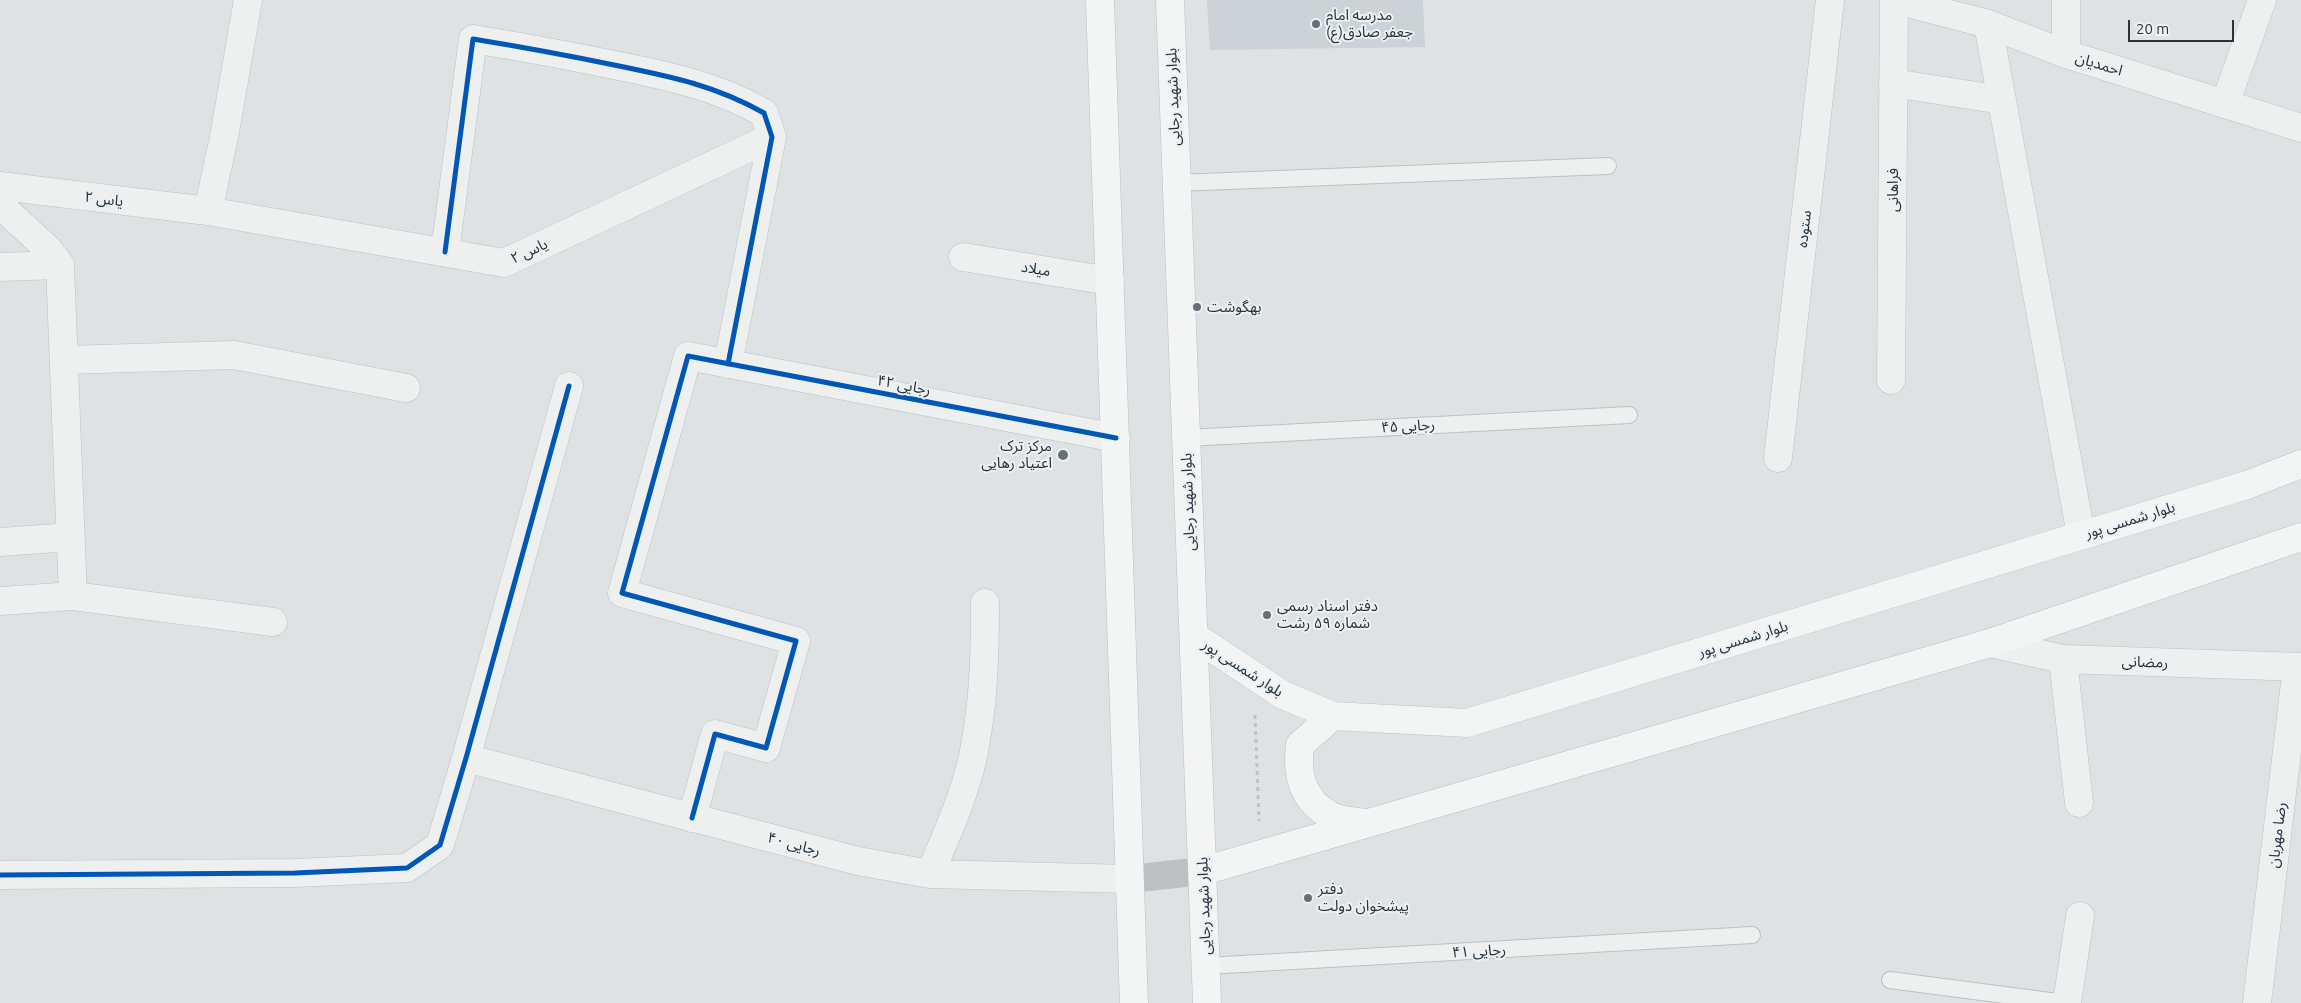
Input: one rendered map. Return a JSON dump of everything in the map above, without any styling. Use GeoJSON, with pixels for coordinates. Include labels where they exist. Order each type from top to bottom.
{"type":"FeatureCollection","features":[{"type":"Feature","properties":{"kind":"main road"},"geometry":{"type":"LineString","coordinates":[[1100,0],[1134,1003]]}},
{"type":"Feature","properties":{"kind":"main road","name":"بلوار شهید رجایی"},"geometry":{"type":"LineString","coordinates":[[1170,0],[1207,1003]]}},
{"type":"Feature","properties":{"kind":"main road","name":"بلوار شمسی پور"},"geometry":{"type":"LineString","coordinates":[[1194,636],[1283,695],[1333,716],[1467,723],[2247,485],[2301,464]]}},
{"type":"Feature","properties":{"kind":"main road"},"geometry":{"type":"LineString","coordinates":[[1130,879],[1202,871],[1990,643],[2301,537]]}},
{"type":"Feature","properties":{"kind":"main road"},"geometry":{"type":"LineString","coordinates":[[1333,716],[1300,745],[1297,767],[1308,798],[1332,816],[1366,823]]}},
{"type":"Feature","properties":{"kind":"street"},"geometry":{"type":"LineString","coordinates":[[208,210],[224,137],[248,0]]}},
{"type":"Feature","properties":{"kind":"street","name":"ستوده"},"geometry":{"type":"LineString","coordinates":[[1778,458],[1830,0]]}},
{"type":"Feature","properties":{"kind":"street","name":"احمدیان"},"geometry":{"type":"LineString","coordinates":[[1895,0],[1988,24],[2066,54],[2301,128]]}},
{"type":"Feature","properties":{"kind":"street","name":"فراهانی"},"geometry":{"type":"LineString","coordinates":[[1891,380],[1895,0]]}},
{"type":"Feature","properties":{"kind":"street"},"geometry":{"type":"LineString","coordinates":[[2066,0],[2066,54]]}},
{"type":"Feature","properties":{"kind":"street"},"geometry":{"type":"LineString","coordinates":[[2225,104],[2262,0]]}},
{"type":"Feature","properties":{"kind":"street"},"geometry":{"type":"LineString","coordinates":[[1988,24],[2081,535]]}},
{"type":"Feature","properties":{"kind":"street"},"geometry":{"type":"LineString","coordinates":[[445,252],[473,39],[562,54],[687,80],[737,98],[764,113],[772,137],[728,364]]}},
{"type":"Feature","properties":{"kind":"street"},"geometry":{"type":"LineString","coordinates":[[1894,83],[2002,100]]}},
{"type":"Feature","properties":{"kind":"street","name":"یاس ۲"},"geometry":{"type":"LineString","coordinates":[[0,186],[208,210],[504,263],[772,137]]}},
{"type":"Feature","properties":{"kind":"street"},"geometry":{"type":"LineString","coordinates":[[0,205],[48,250],[60,265],[73,596]]}},
{"type":"Feature","properties":{"kind":"street","name":"میلاد"},"geometry":{"type":"LineString","coordinates":[[963,257],[1110,281]]}},
{"type":"Feature","properties":{"kind":"street"},"geometry":{"type":"LineString","coordinates":[[0,267],[60,265]]}},
{"type":"Feature","properties":{"kind":"street"},"geometry":{"type":"LineString","coordinates":[[64,360],[234,355],[406,388]]}},
{"type":"Feature","properties":{"kind":"street","name":"رجایی ۴۲"},"geometry":{"type":"LineString","coordinates":[[692,818],[715,734],[766,748],[796,641],[622,593],[688,356],[1116,438]]}},
{"type":"Feature","properties":{"kind":"street"},"geometry":{"type":"LineString","coordinates":[[0,875],[295,873],[407,868],[440,845],[569,386]]}},
{"type":"Feature","properties":{"kind":"street"},"geometry":{"type":"LineString","coordinates":[[0,542],[71,537]]}},
{"type":"Feature","properties":{"kind":"street"},"geometry":{"type":"LineString","coordinates":[[0,601],[73,596],[273,622]]}},
{"type":"Feature","properties":{"kind":"street"},"geometry":{"type":"LineString","coordinates":[[930,874],[957,809],[976,742],[985,673],[985,603]]}},
{"type":"Feature","properties":{"kind":"street","name":"رمضانی"},"geometry":{"type":"LineString","coordinates":[[1990,643],[2063,659],[2299,667]]}},
{"type":"Feature","properties":{"kind":"street"},"geometry":{"type":"LineString","coordinates":[[2063,659],[2079,803]]}},
{"type":"Feature","properties":{"kind":"street","name":"رضا مهربان"},"geometry":{"type":"LineString","coordinates":[[2257,1003],[2299,667]]}},
{"type":"Feature","properties":{"kind":"street","name":"رجایی ۴۰"},"geometry":{"type":"LineString","coordinates":[[466,758],[858,861],[930,874],[1130,879]]}},
{"type":"Feature","properties":{"kind":"street"},"geometry":{"type":"LineString","coordinates":[[2066,1003],[2080,916]]}},
{"type":"Feature","properties":{"kind":"lane"},"geometry":{"type":"LineString","coordinates":[[1177,183],[1608,166]]}},
{"type":"Feature","properties":{"kind":"lane","name":"رجایی ۴۵"},"geometry":{"type":"LineString","coordinates":[[1186,438],[1629,415]]}},
{"type":"Feature","properties":{"kind":"lane","name":"رجایی ۴۱"},"geometry":{"type":"LineString","coordinates":[[1206,966],[1752,936]]}},
{"type":"Feature","properties":{"kind":"lane"},"geometry":{"type":"LineString","coordinates":[[1890,980],[2066,1003]]}},
{"type":"Feature","properties":{"kind":"path"},"geometry":{"type":"LineString","coordinates":[[1253,675],[1260,854]]}},
{"type":"Feature","properties":{"kind":"shaded area","name":"مدرسه امام جعفر صادق(ع)"},"geometry":{"type":"Polygon","coordinates":[[[1207,0],[1423,0],[1425,47],[1210,50],[1207,0]]]}},
{"type":"Feature","properties":{"kind":"cycle path"},"geometry":{"type":"LineString","coordinates":[[445,252],[473,39],[658,74],[729,96],[764,113],[772,137],[728,364]]}},
{"type":"Feature","properties":{"kind":"cycle path"},"geometry":{"type":"LineString","coordinates":[[692,818],[715,734],[766,748],[796,641],[622,593],[688,356],[1116,438]]}},
{"type":"Feature","properties":{"kind":"cycle path"},"geometry":{"type":"LineString","coordinates":[[0,875],[295,873],[407,868],[440,845],[569,386]]}},
{"type":"Feature","properties":{"kind":"place","name":"مدرسه امام جعفر صادق(ع)"},"geometry":{"type":"Point","coordinates":[1316,24]}},
{"type":"Feature","properties":{"kind":"place","name":"بهگوشت"},"geometry":{"type":"Point","coordinates":[1197,307]}},
{"type":"Feature","properties":{"kind":"place","name":"مرکز ترک اعتیاد رهایی"},"geometry":{"type":"Point","coordinates":[1063,455]}},
{"type":"Feature","properties":{"kind":"place","name":"دفتر اسناد رسمی شماره ۵۹ رشت"},"geometry":{"type":"Point","coordinates":[1267,615]}},
{"type":"Feature","properties":{"kind":"place","name":"دفتر پیشخوان دولت"},"geometry":{"type":"Point","coordinates":[1308,898]}}]}
